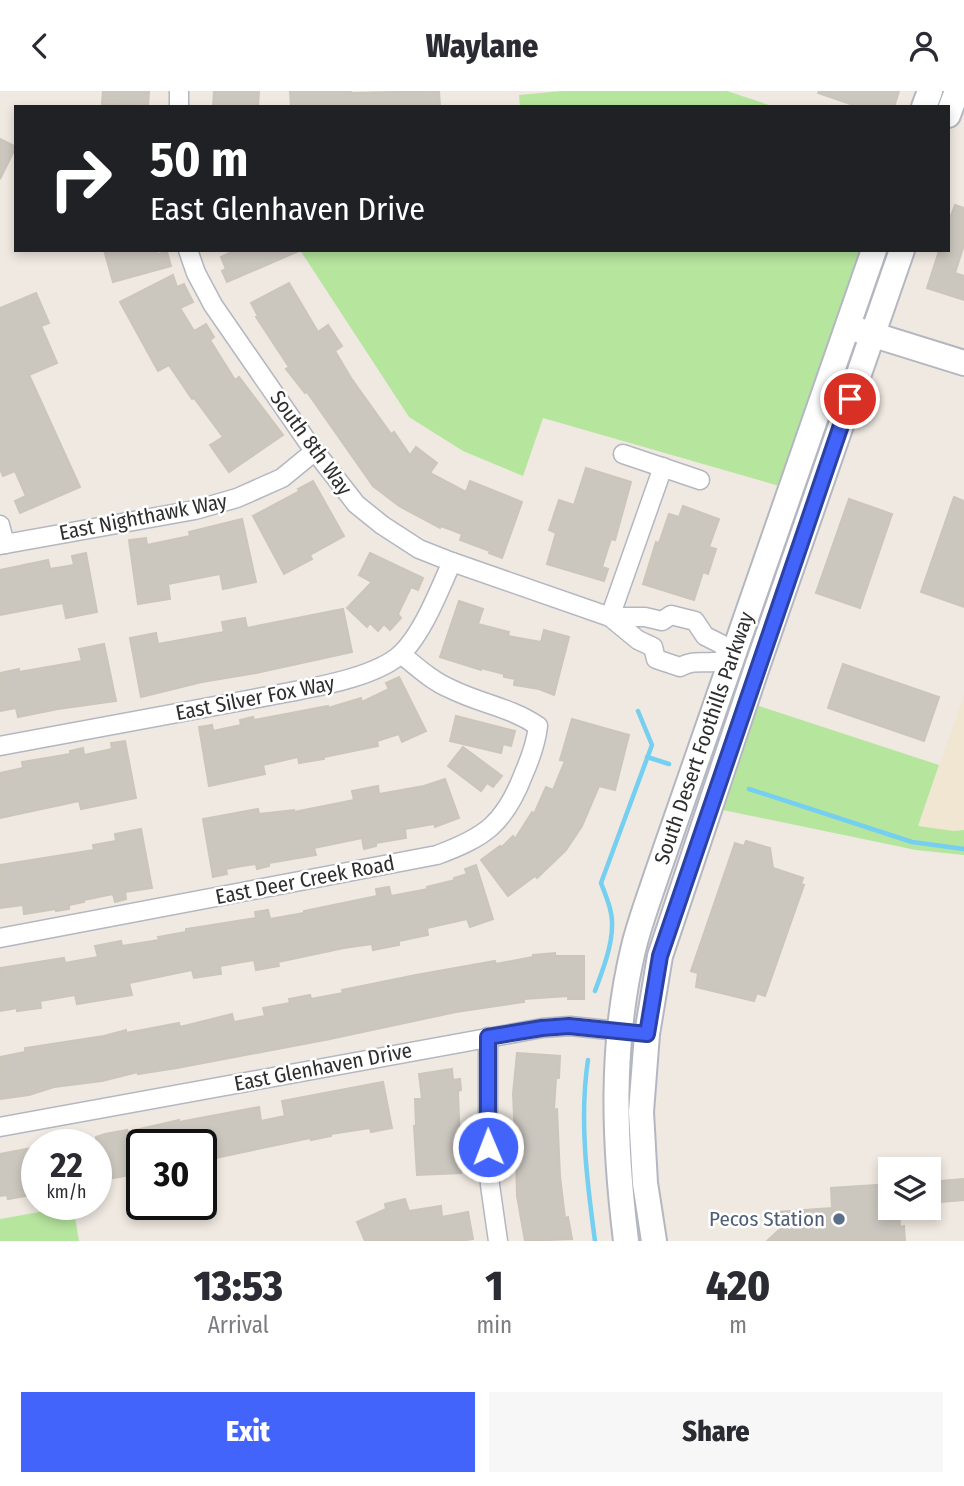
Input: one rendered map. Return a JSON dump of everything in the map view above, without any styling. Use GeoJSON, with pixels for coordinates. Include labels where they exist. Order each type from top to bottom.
{"type":"FeatureCollection","features":[{"type":"Feature","properties":{"kind":"street"},"geometry":{"type":"LineString","coordinates":[[950,110],[957,91]]}},
{"type":"Feature","properties":{"kind":"street","name":"South 8th Way"},"geometry":{"type":"LineString","coordinates":[[189,252],[196,273],[213,305],[315,451],[356,504],[382,525],[419,549],[610,617],[645,617],[662,621],[671,615],[695,621],[705,636],[721,644],[732,659],[712,663],[701,660],[680,667],[656,659],[653,647],[638,641],[610,617]]}},
{"type":"Feature","properties":{"kind":"street","name":"South Desert Foothills Parkway"},"geometry":{"type":"LineString","coordinates":[[626,1241],[616,1152],[616,1089],[619,1030],[639,932],[873,252]]}},
{"type":"Feature","properties":{"kind":"street","name":"South Desert Foothills Parkway"},"geometry":{"type":"LineString","coordinates":[[654,1241],[648,1208],[641,1128],[647,1034],[660,956],[761,654],[901,252]]}},
{"type":"Feature","properties":{"kind":"street"},"geometry":{"type":"LineString","coordinates":[[848,326],[964,363]]}},
{"type":"Feature","properties":{"kind":"street","name":"East Nighthawk Way"},"geometry":{"type":"LineString","coordinates":[[2,544],[195,510],[227,501],[282,478],[315,451]]}},
{"type":"Feature","properties":{"kind":"street"},"geometry":{"type":"LineString","coordinates":[[623,454],[701,480]]}},
{"type":"Feature","properties":{"kind":"street"},"geometry":{"type":"LineString","coordinates":[[610,617],[663,467]]}},
{"type":"Feature","properties":{"kind":"street"},"geometry":{"type":"LineString","coordinates":[[0,525],[2,544]]}},
{"type":"Feature","properties":{"kind":"street","name":"East Silver Fox Way"},"geometry":{"type":"LineString","coordinates":[[0,746],[332,684],[370,672],[401,654],[434,602],[452,562]]}},
{"type":"Feature","properties":{"kind":"street"},"geometry":{"type":"LineString","coordinates":[[653,647],[662,621]]}},
{"type":"Feature","properties":{"kind":"street"},"geometry":{"type":"LineString","coordinates":[[690,662],[701,630]]}},
{"type":"Feature","properties":{"kind":"street","name":"East Deer Creek Road"},"geometry":{"type":"LineString","coordinates":[[0,938],[437,855],[469,843],[491,828],[512,802],[537,742],[538,726],[520,714],[452,690],[421,671],[401,654]]}},
{"type":"Feature","properties":{"kind":"street","name":"East Glenhaven Drive"},"geometry":{"type":"LineString","coordinates":[[0,1128],[542,1028],[569,1026],[647,1034]]}},
{"type":"Feature","properties":{"kind":"street"},"geometry":{"type":"LineString","coordinates":[[488,1037],[488,1147],[498,1241]]}},
{"type":"Feature","properties":{"kind":"shaded area"},"geometry":{"type":"Polygon","coordinates":[[[964,695],[964,830],[918,827],[964,695]]]}},
{"type":"Feature","properties":{"kind":"green space"},"geometry":{"type":"Polygon","coordinates":[[[562,91],[727,91],[769,105],[520,105],[519,95],[562,91]]]}},
{"type":"Feature","properties":{"kind":"green space"},"geometry":{"type":"Polygon","coordinates":[[[301,252],[860,252],[783,487],[543,418],[523,476],[463,451],[409,417],[301,252]]]}},
{"type":"Feature","properties":{"kind":"green space"},"geometry":{"type":"Polygon","coordinates":[[[756,705],[939,765],[918,826],[964,830],[964,855],[916,850],[718,809],[756,705]]]}},
{"type":"Feature","properties":{"kind":"green space"},"geometry":{"type":"Polygon","coordinates":[[[21,1215],[21,1220],[75,1220],[79,1241],[0,1241],[0,1219],[21,1215]]]}},
{"type":"Feature","properties":{"kind":"building"},"geometry":{"type":"Polygon","coordinates":[[[103,91],[149,91],[148,105],[102,104],[103,91]]]}},
{"type":"Feature","properties":{"kind":"building"},"geometry":{"type":"Polygon","coordinates":[[[214,91],[259,91],[258,105],[213,105],[214,91]]]}},
{"type":"Feature","properties":{"kind":"building"},"geometry":{"type":"Polygon","coordinates":[[[290,91],[439,91],[440,105],[291,105],[290,91]]]}},
{"type":"Feature","properties":{"kind":"building"},"geometry":{"type":"Polygon","coordinates":[[[899,91],[895,105],[853,105],[818,93],[899,91]]]}},
{"type":"Feature","properties":{"kind":"building"},"geometry":{"type":"Polygon","coordinates":[[[0,139],[14,146],[14,151],[0,179],[0,139]]]}},
{"type":"Feature","properties":{"kind":"building"},"geometry":{"type":"Polygon","coordinates":[[[955,205],[964,208],[964,245],[955,273],[964,276],[964,300],[927,288],[939,252],[950,252],[950,219],[955,205]]]}},
{"type":"Feature","properties":{"kind":"building"},"geometry":{"type":"Polygon","coordinates":[[[105,252],[167,252],[171,266],[113,282],[105,252]]]}},
{"type":"Feature","properties":{"kind":"building"},"geometry":{"type":"Polygon","coordinates":[[[232,252],[296,252],[227,282],[222,271],[226,269],[221,257],[232,252]]]}},
{"type":"Feature","properties":{"kind":"building"},"geometry":{"type":"Polygon","coordinates":[[[173,275],[177,287],[184,284],[193,302],[180,308],[194,331],[206,324],[214,337],[210,340],[235,380],[239,377],[283,435],[229,472],[210,445],[223,437],[169,365],[158,371],[120,302],[173,275]]]}},
{"type":"Feature","properties":{"kind":"building"},"geometry":{"type":"Polygon","coordinates":[[[289,283],[318,332],[328,325],[342,346],[335,351],[351,378],[391,434],[394,432],[410,455],[416,447],[437,463],[430,473],[466,492],[470,481],[522,502],[502,558],[460,540],[462,534],[441,526],[440,528],[399,506],[373,486],[307,392],[305,393],[286,369],[289,367],[256,317],[258,316],[251,303],[289,283]]]}},
{"type":"Feature","properties":{"kind":"building"},"geometry":{"type":"Polygon","coordinates":[[[36,293],[49,323],[41,326],[57,363],[29,375],[80,487],[20,513],[15,501],[26,496],[15,471],[3,476],[0,469],[0,308],[36,293]]]}},
{"type":"Feature","properties":{"kind":"building"},"geometry":{"type":"Polygon","coordinates":[[[586,468],[631,482],[615,540],[611,539],[602,567],[608,569],[604,581],[547,564],[556,533],[549,530],[559,500],[574,505],[586,468]]]}},
{"type":"Feature","properties":{"kind":"building"},"geometry":{"type":"Polygon","coordinates":[[[313,481],[344,536],[310,555],[312,559],[284,574],[253,516],[313,481]]]}},
{"type":"Feature","properties":{"kind":"building"},"geometry":{"type":"Polygon","coordinates":[[[954,497],[964,501],[964,607],[921,592],[954,497]]]}},
{"type":"Feature","properties":{"kind":"building"},"geometry":{"type":"Polygon","coordinates":[[[849,499],[892,514],[860,608],[816,593],[849,499]]]}},
{"type":"Feature","properties":{"kind":"building"},"geometry":{"type":"Polygon","coordinates":[[[683,506],[719,519],[709,547],[716,549],[708,574],[703,572],[694,600],[643,584],[656,542],[659,543],[669,514],[679,517],[683,506]]]}},
{"type":"Feature","properties":{"kind":"building"},"geometry":{"type":"Polygon","coordinates":[[[242,519],[256,582],[223,589],[220,574],[168,584],[170,599],[138,604],[129,540],[146,538],[147,545],[190,536],[189,532],[242,519]]]}},
{"type":"Feature","properties":{"kind":"building"},"geometry":{"type":"Polygon","coordinates":[[[86,553],[97,612],[66,618],[63,603],[0,615],[0,570],[48,560],[50,569],[74,565],[72,556],[86,553]]]}},
{"type":"Feature","properties":{"kind":"building"},"geometry":{"type":"Polygon","coordinates":[[[370,553],[423,578],[418,590],[411,587],[398,614],[401,618],[390,630],[384,624],[378,631],[370,623],[367,627],[347,608],[372,582],[359,575],[370,553]]]}},
{"type":"Feature","properties":{"kind":"building"},"geometry":{"type":"Polygon","coordinates":[[[459,601],[483,609],[478,624],[509,632],[508,636],[541,642],[544,630],[569,637],[554,695],[539,689],[514,685],[515,679],[504,677],[504,674],[440,657],[459,601]]]}},
{"type":"Feature","properties":{"kind":"building"},"geometry":{"type":"Polygon","coordinates":[[[343,609],[352,652],[141,697],[130,638],[156,633],[158,644],[224,632],[222,622],[245,618],[247,628],[343,609]]]}},
{"type":"Feature","properties":{"kind":"building"},"geometry":{"type":"Polygon","coordinates":[[[104,644],[116,701],[18,717],[16,708],[0,711],[0,673],[82,661],[79,649],[104,644]]]}},
{"type":"Feature","properties":{"kind":"building"},"geometry":{"type":"Polygon","coordinates":[[[843,664],[939,697],[924,741],[828,708],[843,664]]]}},
{"type":"Feature","properties":{"kind":"building"},"geometry":{"type":"Polygon","coordinates":[[[399,677],[426,731],[402,742],[399,734],[377,741],[378,746],[324,759],[299,763],[298,757],[263,765],[265,774],[209,786],[199,727],[212,725],[213,731],[241,725],[240,720],[253,717],[254,720],[328,708],[361,698],[362,702],[389,689],[386,683],[399,677]]]}},
{"type":"Feature","properties":{"kind":"building"},"geometry":{"type":"Polygon","coordinates":[[[456,716],[515,731],[511,746],[503,744],[501,753],[450,741],[456,716]]]}},
{"type":"Feature","properties":{"kind":"building"},"geometry":{"type":"Polygon","coordinates":[[[572,719],[629,735],[615,790],[599,786],[582,826],[566,850],[537,878],[535,876],[508,896],[481,860],[502,847],[513,836],[515,839],[532,812],[534,814],[546,787],[553,790],[565,761],[560,760],[572,719]]]}},
{"type":"Feature","properties":{"kind":"building"},"geometry":{"type":"Polygon","coordinates":[[[125,741],[136,798],[81,809],[79,801],[0,818],[0,773],[23,768],[22,762],[70,754],[70,751],[83,748],[84,755],[112,749],[111,743],[125,741]]]}},
{"type":"Feature","properties":{"kind":"building"},"geometry":{"type":"Polygon","coordinates":[[[463,747],[502,776],[493,787],[487,783],[481,791],[448,766],[463,747]]]}},
{"type":"Feature","properties":{"kind":"building"},"geometry":{"type":"Polygon","coordinates":[[[445,779],[459,818],[435,827],[434,824],[405,829],[406,838],[376,843],[376,846],[364,849],[362,838],[314,848],[316,855],[269,863],[269,866],[257,869],[256,864],[226,869],[227,874],[213,877],[203,819],[258,809],[259,814],[294,812],[354,800],[352,791],[378,786],[379,794],[424,786],[445,779]]]}},
{"type":"Feature","properties":{"kind":"building"},"geometry":{"type":"Polygon","coordinates":[[[141,829],[152,888],[125,892],[126,899],[115,902],[113,894],[84,900],[69,905],[69,909],[56,911],[24,914],[23,905],[0,908],[0,865],[94,850],[93,845],[116,841],[115,834],[141,829]]]}},
{"type":"Feature","properties":{"kind":"building"},"geometry":{"type":"Polygon","coordinates":[[[746,841],[770,848],[773,868],[803,878],[801,884],[804,885],[765,996],[757,993],[754,1001],[696,987],[698,973],[691,971],[735,843],[744,846],[746,841]]]}},
{"type":"Feature","properties":{"kind":"building"},"geometry":{"type":"Polygon","coordinates":[[[476,865],[493,919],[470,927],[467,919],[427,928],[428,935],[399,941],[399,945],[373,950],[372,944],[344,948],[278,962],[279,966],[256,970],[254,960],[220,966],[221,974],[194,978],[192,970],[129,983],[132,995],[77,1004],[75,995],[40,1001],[41,1008],[0,1011],[0,968],[64,958],[65,963],[98,957],[95,946],[121,941],[122,946],[159,940],[158,937],[186,932],[186,929],[256,918],[255,912],[268,910],[270,919],[304,913],[377,896],[376,889],[389,887],[391,896],[428,889],[427,887],[467,874],[465,869],[476,865]]]}},
{"type":"Feature","properties":{"kind":"building"},"geometry":{"type":"Polygon","coordinates":[[[555,953],[555,956],[584,956],[584,999],[568,999],[568,996],[524,999],[524,1002],[456,1012],[330,1039],[177,1068],[54,1087],[29,1095],[0,1099],[0,1057],[25,1052],[25,1048],[126,1030],[126,1033],[179,1023],[180,1027],[232,1014],[234,1022],[265,1016],[263,1008],[290,1003],[289,999],[310,995],[311,999],[416,975],[555,953]]]}},
{"type":"Feature","properties":{"kind":"building"},"geometry":{"type":"Polygon","coordinates":[[[517,1053],[560,1056],[554,1110],[557,1109],[565,1218],[568,1217],[572,1239],[525,1241],[517,1196],[513,1094],[517,1053]]]}},
{"type":"Feature","properties":{"kind":"building"},"geometry":{"type":"Polygon","coordinates":[[[452,1069],[453,1080],[460,1079],[461,1090],[458,1091],[461,1173],[417,1175],[414,1126],[415,1099],[422,1099],[419,1074],[452,1069]]]}},
{"type":"Feature","properties":{"kind":"building"},"geometry":{"type":"Polygon","coordinates":[[[383,1082],[392,1128],[371,1132],[370,1128],[331,1134],[217,1158],[217,1129],[140,1129],[259,1107],[261,1121],[285,1116],[282,1101],[383,1082]]]}},
{"type":"Feature","properties":{"kind":"building"},"geometry":{"type":"Polygon","coordinates":[[[126,1130],[126,1176],[112,1178],[112,1133],[126,1130]]]}},
{"type":"Feature","properties":{"kind":"building"},"geometry":{"type":"Polygon","coordinates":[[[21,1150],[21,1197],[8,1199],[7,1195],[0,1196],[0,1154],[21,1150]]]}},
{"type":"Feature","properties":{"kind":"building"},"geometry":{"type":"Polygon","coordinates":[[[964,1179],[964,1200],[941,1202],[941,1181],[964,1179]]]}},
{"type":"Feature","properties":{"kind":"building","name":"Pecos Station"},"geometry":{"type":"Polygon","coordinates":[[[878,1185],[878,1220],[900,1220],[900,1227],[904,1226],[905,1241],[767,1241],[780,1229],[778,1212],[832,1208],[831,1188],[878,1185]]]}},
{"type":"Feature","properties":{"kind":"building"},"geometry":{"type":"Polygon","coordinates":[[[405,1199],[409,1211],[441,1206],[442,1217],[468,1212],[473,1239],[365,1241],[357,1222],[386,1209],[385,1204],[405,1199]]]}},
{"type":"Feature","properties":{"kind":"waterway"},"geometry":{"type":"LineString","coordinates":[[595,991],[612,934],[610,910],[601,883],[652,745],[638,711]]}},
{"type":"Feature","properties":{"kind":"waterway"},"geometry":{"type":"LineString","coordinates":[[647,757],[669,764]]}},
{"type":"Feature","properties":{"kind":"waterway"},"geometry":{"type":"LineString","coordinates":[[749,789],[912,842],[964,849]]}},
{"type":"Feature","properties":{"kind":"waterway"},"geometry":{"type":"LineString","coordinates":[[588,1060],[584,1128],[595,1241]]}},
{"type":"Feature","properties":{"kind":"place","name":"Pecos Station"},"geometry":{"type":"Point","coordinates":[839,1219]}},
{"type":"Feature","properties":{"kind":"route"},"geometry":{"type":"LineString","coordinates":[[488,1147],[488,1037],[569,1026],[647,1034],[660,956],[850,399]]}}]}
